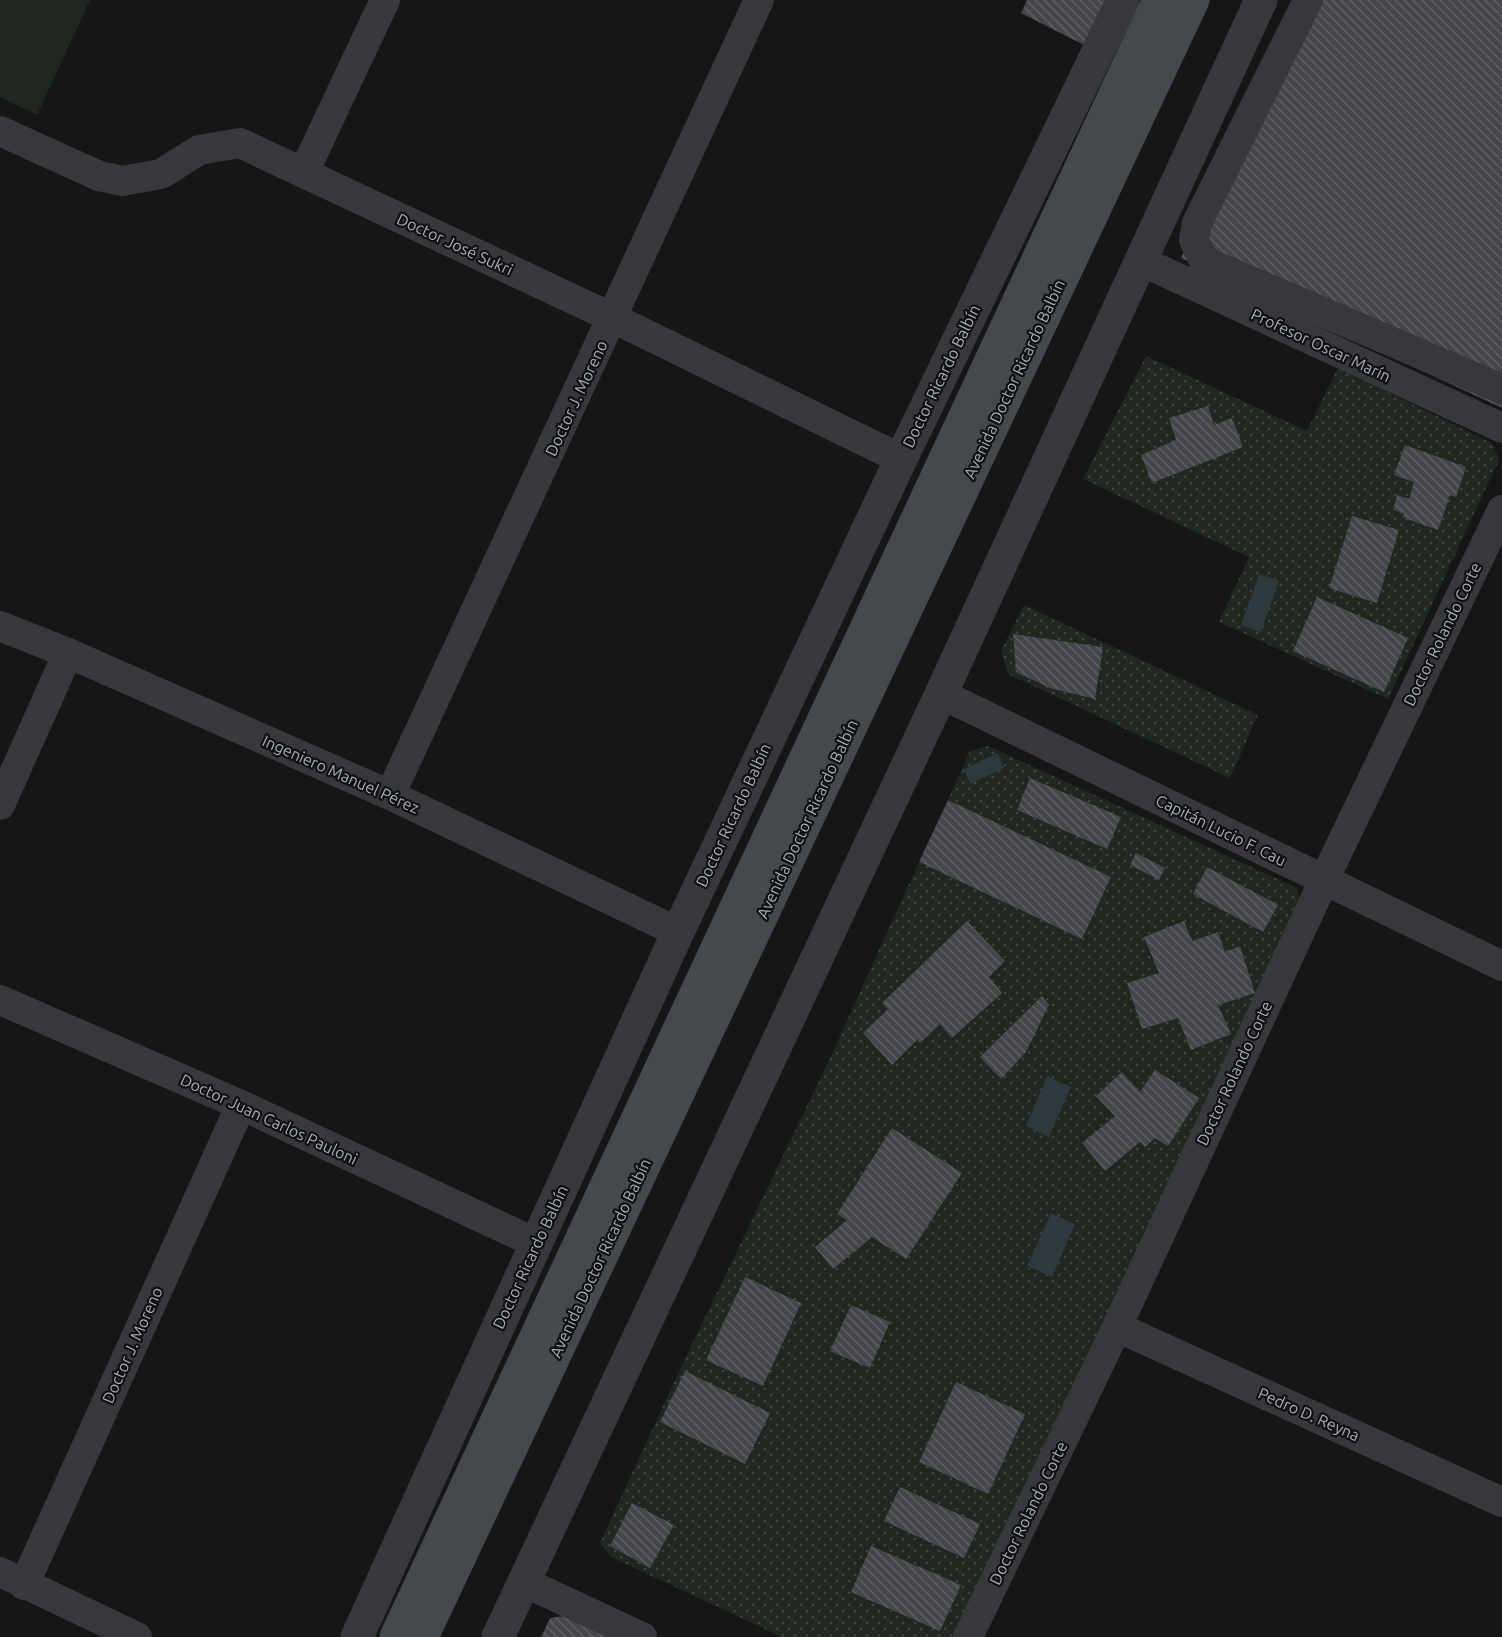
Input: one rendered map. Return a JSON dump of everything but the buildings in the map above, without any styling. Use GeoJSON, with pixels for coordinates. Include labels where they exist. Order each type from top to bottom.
{"type":"FeatureCollection","features":[{"type":"Feature","properties":{"kind":"main road","name":"Avenida Doctor Ricardo Balbín"},"geometry":{"type":"LineString","coordinates":[[396,1637],[1159,0]]}},
{"type":"Feature","properties":{"kind":"main road","name":"Avenida Doctor Ricardo Balbín"},"geometry":{"type":"LineString","coordinates":[[422,1637],[1193,0]]}},
{"type":"Feature","properties":{"kind":"street"},"geometry":{"type":"LineString","coordinates":[[304,172],[385,0]]}},
{"type":"Feature","properties":{"kind":"street","name":"Doctor J. Moreno"},"geometry":{"type":"LineString","coordinates":[[390,795],[759,0]]}},
{"type":"Feature","properties":{"kind":"street","name":"Doctor Ricardo Balbín"},"geometry":{"type":"LineString","coordinates":[[357,1637],[678,932],[901,459],[1123,0]]}},
{"type":"Feature","properties":{"kind":"street"},"geometry":{"type":"LineString","coordinates":[[498,1637],[941,694],[1262,0]]}},
{"type":"Feature","properties":{"kind":"street"},"geometry":{"type":"LineString","coordinates":[[1308,0],[1197,223],[1194,240],[1204,261],[1502,389]]}},
{"type":"Feature","properties":{"kind":"street"},"geometry":{"type":"LineString","coordinates":[[1246,33],[1282,52]]}},
{"type":"Feature","properties":{"kind":"street","name":"Doctor José Sukri"},"geometry":{"type":"LineString","coordinates":[[0,131],[99,176],[122,181],[161,174],[199,150],[240,143],[613,318],[901,459]]}},
{"type":"Feature","properties":{"kind":"street","name":"Profesor Oscar Marín"},"geometry":{"type":"LineString","coordinates":[[1141,261],[1502,428]]}},
{"type":"Feature","properties":{"kind":"street","name":"Doctor Rolando Corte"},"geometry":{"type":"LineString","coordinates":[[968,1637],[1117,1327],[1324,880],[1502,510]]}},
{"type":"Feature","properties":{"kind":"street","name":"Ingeniero Manuel Pérez"},"geometry":{"type":"LineString","coordinates":[[2,629],[68,653],[390,795],[678,932]]}},
{"type":"Feature","properties":{"kind":"street"},"geometry":{"type":"LineString","coordinates":[[0,805],[68,653]]}},
{"type":"Feature","properties":{"kind":"street","name":"Capitán Lucio F. Cau"},"geometry":{"type":"LineString","coordinates":[[941,694],[1502,966]]}},
{"type":"Feature","properties":{"kind":"street","name":"Doctor Juan Carlos Pauloni"},"geometry":{"type":"LineString","coordinates":[[0,1000],[241,1105],[536,1243]]}},
{"type":"Feature","properties":{"kind":"street","name":"Doctor J. Moreno"},"geometry":{"type":"LineString","coordinates":[[12,1579],[241,1105]]}},
{"type":"Feature","properties":{"kind":"street","name":"Pedro D. Reyna"},"geometry":{"type":"LineString","coordinates":[[1117,1327],[1502,1502]]}},
{"type":"Feature","properties":{"kind":"street"},"geometry":{"type":"LineString","coordinates":[[12,1579],[137,1637]]}},
{"type":"Feature","properties":{"kind":"street"},"geometry":{"type":"LineString","coordinates":[[524,1582],[642,1637]]}},
{"type":"Feature","properties":{"kind":"shaded area"},"geometry":{"type":"Polygon","coordinates":[[[0,0],[90,0],[37,115],[0,97],[0,0]]]}},
{"type":"Feature","properties":{"kind":"shaded area"},"geometry":{"type":"Polygon","coordinates":[[[1146,356],[1307,431],[1338,368],[1492,443],[1499,460],[1388,699],[1219,622],[1249,557],[1083,479],[1146,356]]]}},
{"type":"Feature","properties":{"kind":"shaded area"},"geometry":{"type":"Polygon","coordinates":[[[1259,574],[1279,581],[1261,632],[1241,625],[1259,574]]]}},
{"type":"Feature","properties":{"kind":"shaded area"},"geometry":{"type":"Polygon","coordinates":[[[1024,605],[1258,715],[1230,778],[1008,674],[1001,651],[1024,605]]]}},
{"type":"Feature","properties":{"kind":"shaded area"},"geometry":{"type":"Polygon","coordinates":[[[988,746],[1297,888],[1302,906],[959,1637],[782,1637],[611,1557],[600,1543],[683,1363],[832,1054],[919,862],[1082,939],[1111,877],[948,800],[970,751],[988,746]]]}},
{"type":"Feature","properties":{"kind":"shaded area"},"geometry":{"type":"Polygon","coordinates":[[[998,753],[1004,768],[970,784],[964,769],[998,753]]]}},
{"type":"Feature","properties":{"kind":"shaded area"},"geometry":{"type":"Polygon","coordinates":[[[1047,1076],[1071,1087],[1049,1137],[1026,1126],[1047,1076]]]}},
{"type":"Feature","properties":{"kind":"shaded area"},"geometry":{"type":"Polygon","coordinates":[[[1051,1213],[1075,1224],[1052,1277],[1027,1266],[1051,1213]]]}}]}
